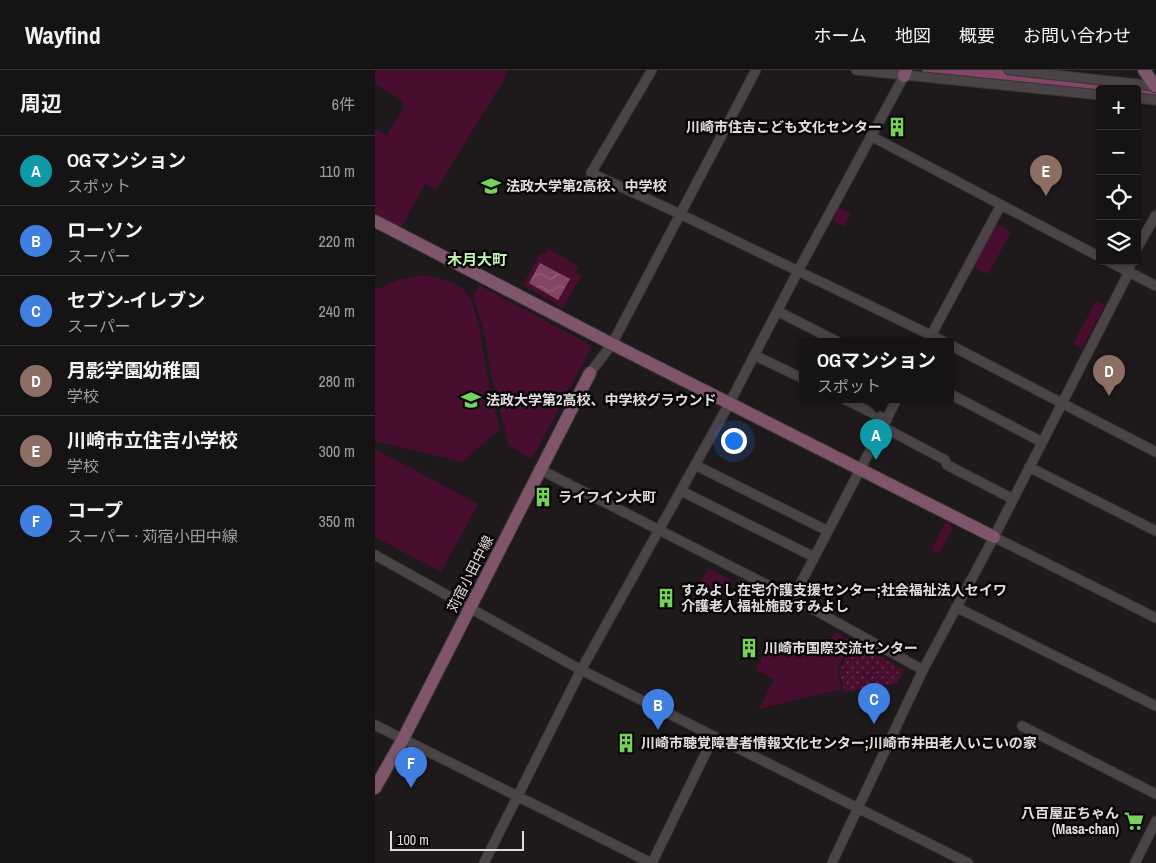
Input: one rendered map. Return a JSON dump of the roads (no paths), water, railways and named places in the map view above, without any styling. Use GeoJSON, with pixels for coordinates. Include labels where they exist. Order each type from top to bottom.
{"type":"FeatureCollection","features":[{"type":"Feature","properties":{"kind":"street"},"geometry":{"type":"LineString","coordinates":[[652,70],[591,173],[798,271],[930,338],[1001,205]]}},
{"type":"Feature","properties":{"kind":"street"},"geometry":{"type":"LineString","coordinates":[[590,373],[612,344],[756,70]]}},
{"type":"Feature","properties":{"kind":"street"},"geometry":{"type":"LineString","coordinates":[[856,70],[905,73],[1096,95]]}},
{"type":"Feature","properties":{"kind":"street"},"geometry":{"type":"LineString","coordinates":[[1009,70],[1156,86]]}},
{"type":"Feature","properties":{"kind":"street"},"geometry":{"type":"LineString","coordinates":[[1144,70],[1156,86]]}},
{"type":"Feature","properties":{"kind":"street"},"geometry":{"type":"LineString","coordinates":[[484,863],[581,670],[729,404],[798,271],[905,73]]}},
{"type":"Feature","properties":{"kind":"street"},"geometry":{"type":"LineString","coordinates":[[1141,98],[1156,100]]}},
{"type":"Feature","properties":{"kind":"street"},"geometry":{"type":"LineString","coordinates":[[871,136],[1096,255]]}},
{"type":"Feature","properties":{"kind":"street"},"geometry":{"type":"LineString","coordinates":[[1141,241],[1156,214]]}},
{"type":"Feature","properties":{"kind":"street"},"geometry":{"type":"LineString","coordinates":[[375,221],[729,404],[1156,618]]}},
{"type":"Feature","properties":{"kind":"street"},"geometry":{"type":"LineString","coordinates":[[1116,265],[1156,286]]}},
{"type":"Feature","properties":{"kind":"street"},"geometry":{"type":"LineString","coordinates":[[832,863],[923,670],[994,538],[1129,272],[1130,265]]}},
{"type":"Feature","properties":{"kind":"street"},"geometry":{"type":"LineString","coordinates":[[777,311],[830,338]]}},
{"type":"Feature","properties":{"kind":"street"},"geometry":{"type":"LineString","coordinates":[[954,347],[1156,452]]}},
{"type":"Feature","properties":{"kind":"street"},"geometry":{"type":"LineString","coordinates":[[754,355],[799,377]]}},
{"type":"Feature","properties":{"kind":"street","name":"苅宿小田中線"},"geometry":{"type":"LineString","coordinates":[[375,788],[403,739],[539,469],[590,373]]}},
{"type":"Feature","properties":{"kind":"street"},"geometry":{"type":"LineString","coordinates":[[954,396],[1042,442]]}},
{"type":"Feature","properties":{"kind":"street"},"geometry":{"type":"LineString","coordinates":[[851,403],[945,460],[947,465],[1013,499]]}},
{"type":"Feature","properties":{"kind":"street"},"geometry":{"type":"LineString","coordinates":[[793,598],[895,403]]}},
{"type":"Feature","properties":{"kind":"street"},"geometry":{"type":"LineString","coordinates":[[695,465],[828,531]]}},
{"type":"Feature","properties":{"kind":"street"},"geometry":{"type":"LineString","coordinates":[[1029,467],[1155,531]]}},
{"type":"Feature","properties":{"kind":"street"},"geometry":{"type":"LineString","coordinates":[[539,469],[793,598],[923,670]]}},
{"type":"Feature","properties":{"kind":"street"},"geometry":{"type":"LineString","coordinates":[[681,491],[814,557]]}},
{"type":"Feature","properties":{"kind":"street"},"geometry":{"type":"LineString","coordinates":[[375,555],[581,670],[968,863]]}},
{"type":"Feature","properties":{"kind":"street"},"geometry":{"type":"LineString","coordinates":[[956,607],[1156,706]]}},
{"type":"Feature","properties":{"kind":"street"},"geometry":{"type":"LineString","coordinates":[[375,725],[651,863],[714,736]]}},
{"type":"Feature","properties":{"kind":"street"},"geometry":{"type":"LineString","coordinates":[[1021,726],[1156,794]]}},
{"type":"Feature","properties":{"kind":"street"},"geometry":{"type":"LineString","coordinates":[[1135,863],[1156,821]]}},
{"type":"Feature","properties":{"kind":"water"},"geometry":{"type":"Polygon","coordinates":[[[540,263],[570,279],[558,300],[529,283],[540,263]]]}},
{"type":"Feature","properties":{"kind":"waterway"},"geometry":{"type":"LineString","coordinates":[[930,70],[1096,88]]}},
{"type":"Feature","properties":{"kind":"waterway"},"geometry":{"type":"LineString","coordinates":[[1141,92],[1156,94]]}},
{"type":"Feature","properties":{"kind":"place","name":"川崎市住吉こども文化センター"},"geometry":{"type":"Point","coordinates":[897,127]}},
{"type":"Feature","properties":{"kind":"place","name":"法政大学第2高校、中学校"},"geometry":{"type":"Point","coordinates":[491,186]}},
{"type":"Feature","properties":{"kind":"place","name":"川崎市立住吉小学校"},"geometry":{"type":"Point","coordinates":[1046,196]}},
{"type":"Feature","properties":{"kind":"place","name":"月影学園幼稚園"},"geometry":{"type":"Point","coordinates":[1109,396]}},
{"type":"Feature","properties":{"kind":"place","name":"法政大学第2高校、中学校グラウンド"},"geometry":{"type":"Point","coordinates":[471,400]}},
{"type":"Feature","properties":{"kind":"place","name":"OGマンション"},"geometry":{"type":"Point","coordinates":[876,460]}},
{"type":"Feature","properties":{"kind":"place","name":"ライフイン大町"},"geometry":{"type":"Point","coordinates":[543,497]}},
{"type":"Feature","properties":{"kind":"place","name":"すみよし在宅介護支援センター;社会福祉法人セイワ 介護老人福祉施設すみよし"},"geometry":{"type":"Point","coordinates":[666,598]}},
{"type":"Feature","properties":{"kind":"place","name":"川崎市国際交流センター"},"geometry":{"type":"Point","coordinates":[749,648]}},
{"type":"Feature","properties":{"kind":"place","name":"セブン-イレブン"},"geometry":{"type":"Point","coordinates":[874,724]}},
{"type":"Feature","properties":{"kind":"place","name":"ローソン"},"geometry":{"type":"Point","coordinates":[658,730]}},
{"type":"Feature","properties":{"kind":"place","name":"川崎市聴覚障害者情報文化センター;川崎市井田老人いこいの家"},"geometry":{"type":"Point","coordinates":[626,743]}},
{"type":"Feature","properties":{"kind":"place","name":"コープ"},"geometry":{"type":"Point","coordinates":[411,788]}},
{"type":"Feature","properties":{"kind":"place","name":"八百屋正ちゃん (Masa-chan)"},"geometry":{"type":"Point","coordinates":[1134,821]}},
{"type":"Feature","properties":{"kind":"district","name":"木月大町"},"geometry":{"type":"Point","coordinates":[477,260]}}]}
